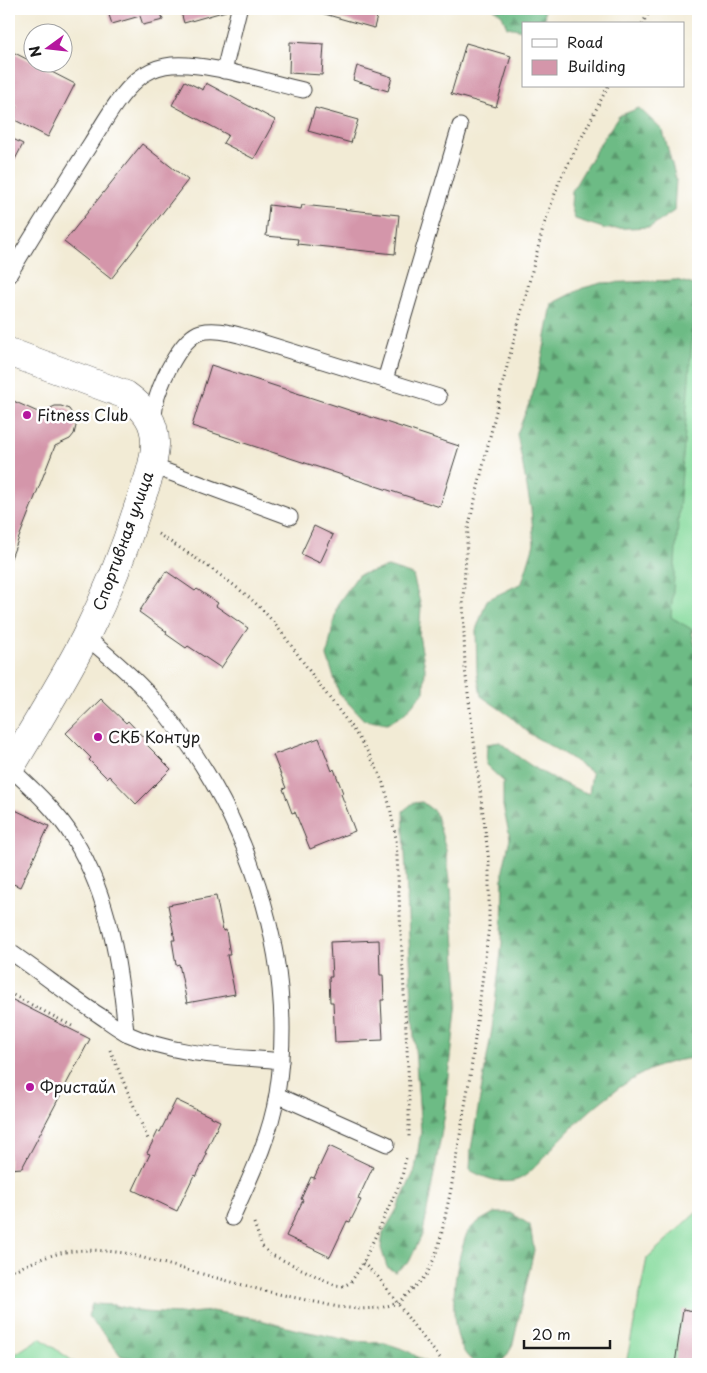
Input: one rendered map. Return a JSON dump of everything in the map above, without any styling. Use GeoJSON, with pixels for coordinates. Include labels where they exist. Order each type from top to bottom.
{"type":"FeatureCollection","features":[{"type":"Feature","properties":{"kind":"street","name":"Спортивная улица"},"geometry":{"type":"LineString","coordinates":[[9,352],[126,395],[148,415],[153,428],[155,444],[152,466],[134,520],[86,637],[57,690],[10,764]]}},
{"type":"Feature","properties":{"kind":"lane"},"geometry":{"type":"LineString","coordinates":[[224,71],[239,9]]}},
{"type":"Feature","properties":{"kind":"lane"},"geometry":{"type":"LineString","coordinates":[[9,275],[42,219],[118,101],[137,80],[152,69],[180,64],[224,71],[303,90]]}},
{"type":"Feature","properties":{"kind":"lane"},"geometry":{"type":"LineString","coordinates":[[385,380],[460,126]]}},
{"type":"Feature","properties":{"kind":"lane"},"geometry":{"type":"LineString","coordinates":[[153,428],[156,400],[161,384],[174,359],[188,340],[200,332],[219,331],[239,335],[439,397]]}},
{"type":"Feature","properties":{"kind":"lane"},"geometry":{"type":"LineString","coordinates":[[126,395],[141,395],[150,392],[161,384]]}},
{"type":"Feature","properties":{"kind":"lane"},"geometry":{"type":"LineString","coordinates":[[152,466],[290,517]]}},
{"type":"Feature","properties":{"kind":"lane"},"geometry":{"type":"LineString","coordinates":[[86,637],[127,672],[155,701],[209,777],[241,839],[260,896],[274,949],[282,1028],[277,1095],[269,1128],[259,1156],[232,1218]]}},
{"type":"Feature","properties":{"kind":"lane"},"geometry":{"type":"LineString","coordinates":[[10,764],[43,798],[74,838],[96,882],[112,933],[121,982],[126,1033]]}},
{"type":"Feature","properties":{"kind":"lane"},"geometry":{"type":"LineString","coordinates":[[9,951],[86,1007],[126,1033],[154,1044],[192,1053],[281,1061]]}},
{"type":"Feature","properties":{"kind":"lane"},"geometry":{"type":"LineString","coordinates":[[277,1095],[387,1144]]}},
{"type":"Feature","properties":{"kind":"path"},"geometry":{"type":"LineString","coordinates":[[643,22],[651,9]]}},
{"type":"Feature","properties":{"kind":"path"},"geometry":{"type":"LineString","coordinates":[[9,1272],[50,1256],[73,1251],[102,1250],[125,1253],[265,1291],[338,1307],[380,1308],[398,1303],[427,1274],[440,1241],[452,1180],[471,1070],[489,926],[490,862],[465,669],[463,598],[468,529],[505,372],[544,225],[559,182],[607,88]]}},
{"type":"Feature","properties":{"kind":"path"},"geometry":{"type":"LineString","coordinates":[[134,520],[213,569],[254,601],[281,632],[356,736],[374,763],[384,785],[396,838],[409,1088],[408,1141]]}},
{"type":"Feature","properties":{"kind":"path"},"geometry":{"type":"LineString","coordinates":[[9,993],[75,1028]]}},
{"type":"Feature","properties":{"kind":"path"},"geometry":{"type":"LineString","coordinates":[[108,1045],[148,1139]]}},
{"type":"Feature","properties":{"kind":"path"},"geometry":{"type":"LineString","coordinates":[[244,1190],[256,1232],[262,1246],[270,1254],[335,1285],[344,1286],[351,1282],[363,1263],[401,1180],[407,1150]]}},
{"type":"Feature","properties":{"kind":"path"},"geometry":{"type":"LineString","coordinates":[[363,1263],[388,1289],[417,1330],[445,1364]]}},
{"type":"Feature","properties":{"kind":"green space"},"geometry":{"type":"Polygon","coordinates":[[[494,9],[544,9],[545,21],[522,22],[522,30],[507,27],[502,15],[494,9]]]}},
{"type":"Feature","properties":{"kind":"green space"},"geometry":{"type":"Polygon","coordinates":[[[639,108],[663,131],[676,179],[674,211],[650,227],[606,229],[575,219],[571,206],[572,191],[599,145],[619,116],[639,108]]]}},
{"type":"Feature","properties":{"kind":"green space"},"geometry":{"type":"Polygon","coordinates":[[[676,280],[698,286],[698,475],[686,603],[695,645],[698,646],[698,1058],[678,1060],[638,1076],[585,1115],[522,1178],[505,1182],[499,1181],[486,1178],[470,1170],[471,1149],[492,1029],[502,943],[503,870],[510,838],[503,806],[503,781],[486,765],[487,744],[500,742],[542,772],[589,794],[592,773],[530,734],[510,716],[481,696],[477,673],[476,630],[487,600],[522,583],[534,544],[531,509],[517,434],[532,396],[543,353],[552,304],[583,288],[602,283],[676,280]]]}},
{"type":"Feature","properties":{"kind":"green space"},"geometry":{"type":"Polygon","coordinates":[[[693,326],[698,326],[698,633],[671,617],[693,326]]]}},
{"type":"Feature","properties":{"kind":"green space"},"geometry":{"type":"Polygon","coordinates":[[[388,567],[413,575],[421,607],[419,635],[425,668],[424,692],[403,715],[387,724],[364,720],[339,693],[327,656],[337,605],[358,575],[388,567]]]}},
{"type":"Feature","properties":{"kind":"green space"},"geometry":{"type":"Polygon","coordinates":[[[422,802],[435,812],[446,849],[451,888],[458,992],[445,1114],[423,1233],[409,1262],[395,1272],[387,1267],[381,1248],[383,1233],[397,1209],[415,1170],[421,1131],[413,1022],[403,811],[413,803],[422,802]]]}},
{"type":"Feature","properties":{"kind":"green space"},"geometry":{"type":"Polygon","coordinates":[[[698,1211],[698,1364],[626,1364],[647,1258],[698,1211]]]}},
{"type":"Feature","properties":{"kind":"green space"},"geometry":{"type":"Polygon","coordinates":[[[494,1213],[511,1213],[530,1225],[534,1250],[513,1344],[507,1356],[499,1363],[480,1364],[475,1363],[465,1354],[459,1341],[455,1326],[454,1292],[459,1260],[467,1233],[482,1219],[494,1213]]]}},
{"type":"Feature","properties":{"kind":"green space"},"geometry":{"type":"Polygon","coordinates":[[[92,1304],[114,1305],[143,1312],[180,1314],[211,1311],[249,1317],[294,1329],[353,1341],[385,1343],[406,1350],[429,1364],[151,1364],[147,1361],[121,1356],[88,1316],[92,1304]]]}},
{"type":"Feature","properties":{"kind":"green space"},"geometry":{"type":"Polygon","coordinates":[[[40,1338],[77,1364],[9,1364],[9,1358],[40,1338]]]}},
{"type":"Feature","properties":{"kind":"building"},"geometry":{"type":"Polygon","coordinates":[[[107,9],[160,9],[163,20],[143,25],[140,16],[112,24],[107,9]]]}},
{"type":"Feature","properties":{"kind":"building"},"geometry":{"type":"Polygon","coordinates":[[[180,9],[225,9],[226,11],[184,23],[180,9]]]}},
{"type":"Feature","properties":{"kind":"building"},"geometry":{"type":"Polygon","coordinates":[[[307,9],[379,9],[374,28],[307,9]]]}},
{"type":"Feature","properties":{"kind":"building"},"geometry":{"type":"Polygon","coordinates":[[[290,42],[324,44],[322,75],[289,73],[290,42]]]}},
{"type":"Feature","properties":{"kind":"building"},"geometry":{"type":"Polygon","coordinates":[[[466,43],[511,56],[496,107],[451,94],[466,43]]]}},
{"type":"Feature","properties":{"kind":"building"},"geometry":{"type":"Polygon","coordinates":[[[9,50],[22,57],[22,72],[52,72],[75,84],[48,137],[11,118],[17,106],[9,102],[9,50]]]}},
{"type":"Feature","properties":{"kind":"building"},"geometry":{"type":"Polygon","coordinates":[[[357,66],[392,77],[388,91],[353,80],[357,66]]]}},
{"type":"Feature","properties":{"kind":"building"},"geometry":{"type":"Polygon","coordinates":[[[185,81],[203,90],[206,83],[275,120],[254,159],[223,143],[228,135],[172,105],[185,81]]]}},
{"type":"Feature","properties":{"kind":"building"},"geometry":{"type":"Polygon","coordinates":[[[315,108],[358,120],[351,143],[308,131],[315,108]]]}},
{"type":"Feature","properties":{"kind":"building"},"geometry":{"type":"Polygon","coordinates":[[[9,137],[23,144],[9,171],[9,137]]]}},
{"type":"Feature","properties":{"kind":"building"},"geometry":{"type":"Polygon","coordinates":[[[142,144],[188,180],[111,279],[64,242],[142,144]]]}},
{"type":"Feature","properties":{"kind":"building"},"geometry":{"type":"Polygon","coordinates":[[[269,205],[301,209],[302,205],[399,215],[395,254],[297,244],[298,239],[266,236],[269,205]]]}},
{"type":"Feature","properties":{"kind":"building"},"geometry":{"type":"Polygon","coordinates":[[[211,365],[459,446],[440,507],[192,426],[211,365]]]}},
{"type":"Feature","properties":{"kind":"building"},"geometry":{"type":"Polygon","coordinates":[[[9,399],[40,413],[55,406],[69,409],[74,417],[76,426],[74,434],[70,439],[55,446],[9,563],[9,399]]]}},
{"type":"Feature","properties":{"kind":"building"},"geometry":{"type":"Polygon","coordinates":[[[314,526],[333,535],[320,563],[301,554],[314,526]]]}},
{"type":"Feature","properties":{"kind":"building"},"geometry":{"type":"Polygon","coordinates":[[[166,571],[195,591],[197,589],[218,603],[216,606],[248,628],[221,668],[188,646],[186,648],[139,612],[166,571]]]}},
{"type":"Feature","properties":{"kind":"building"},"geometry":{"type":"Polygon","coordinates":[[[101,699],[126,723],[128,721],[145,739],[143,741],[171,769],[136,804],[109,776],[107,778],[89,760],[91,758],[66,733],[101,699]]]}},
{"type":"Feature","properties":{"kind":"building"},"geometry":{"type":"Polygon","coordinates":[[[319,738],[332,771],[334,769],[355,831],[310,849],[295,812],[292,813],[283,789],[286,788],[273,755],[319,738]]]}},
{"type":"Feature","properties":{"kind":"building"},"geometry":{"type":"Polygon","coordinates":[[[11,808],[49,826],[20,887],[9,882],[9,813],[11,808]]]}},
{"type":"Feature","properties":{"kind":"building"},"geometry":{"type":"Polygon","coordinates":[[[216,896],[223,931],[226,930],[230,955],[227,955],[235,994],[187,1003],[179,964],[176,965],[172,940],[175,940],[168,905],[216,896]]]}},
{"type":"Feature","properties":{"kind":"building"},"geometry":{"type":"Polygon","coordinates":[[[379,940],[380,975],[383,975],[384,1000],[381,1000],[383,1040],[335,1042],[333,1002],[330,1002],[329,977],[332,977],[330,942],[379,940]]]}},
{"type":"Feature","properties":{"kind":"building"},"geometry":{"type":"Polygon","coordinates":[[[9,998],[90,1039],[22,1168],[9,1169],[9,998]]]}},
{"type":"Feature","properties":{"kind":"building"},"geometry":{"type":"Polygon","coordinates":[[[176,1100],[220,1121],[205,1153],[207,1154],[196,1177],[194,1175],[177,1211],[133,1190],[150,1154],[147,1153],[176,1100]]]}},
{"type":"Feature","properties":{"kind":"building"},"geometry":{"type":"Polygon","coordinates":[[[329,1146],[373,1167],[358,1199],[361,1200],[350,1222],[347,1221],[330,1257],[286,1236],[303,1200],[301,1199],[311,1177],[314,1178],[329,1146]]]}},
{"type":"Feature","properties":{"kind":"building"},"geometry":{"type":"Polygon","coordinates":[[[683,1309],[698,1312],[698,1364],[675,1364],[683,1309]]]}},
{"type":"Feature","properties":{"kind":"place","name":"Fitness Club"},"geometry":{"type":"Point","coordinates":[27,415]}},
{"type":"Feature","properties":{"kind":"place","name":"СКБ Контур"},"geometry":{"type":"Point","coordinates":[98,737]}},
{"type":"Feature","properties":{"kind":"place","name":"Фристайл"},"geometry":{"type":"Point","coordinates":[30,1087]}}]}
